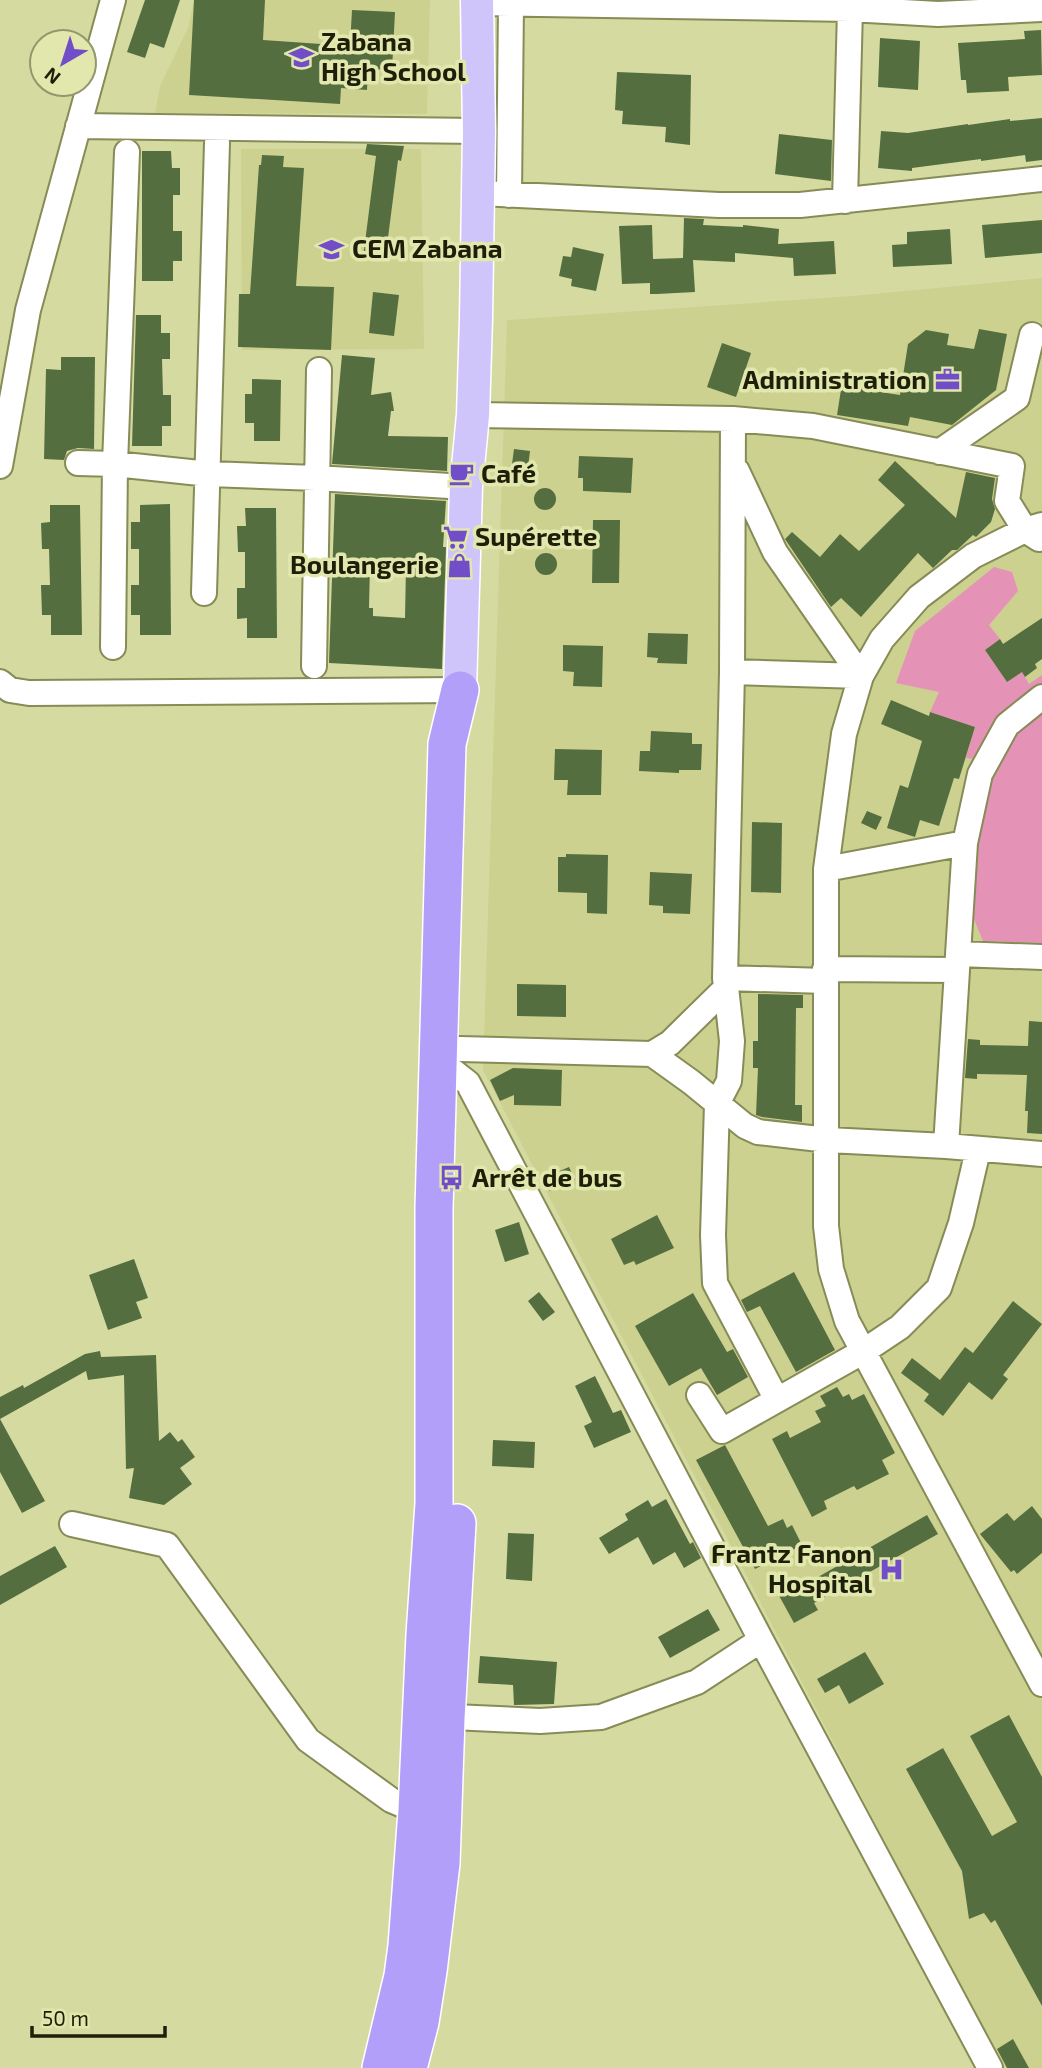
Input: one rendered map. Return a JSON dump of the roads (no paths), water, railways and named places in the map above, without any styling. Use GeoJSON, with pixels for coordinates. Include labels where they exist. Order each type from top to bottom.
{"type":"FeatureCollection","features":[{"type":"Feature","properties":{"kind":"highway"},"geometry":{"type":"LineString","coordinates":[[381,2068],[403,1976],[417,1811],[433,1717],[458,1510],[452,1237],[460,690]]}},
{"type":"Feature","properties":{"kind":"highway"},"geometry":{"type":"LineString","coordinates":[[408,2068],[420,2022],[442,1863],[433,1717]]}},
{"type":"Feature","properties":{"kind":"main road"},"geometry":{"type":"LineString","coordinates":[[460,690],[466,487],[494,194],[479,131],[477,1]]}},
{"type":"Feature","properties":{"kind":"street"},"geometry":{"type":"LineString","coordinates":[[0,466],[28,310],[113,0]]}},
{"type":"Feature","properties":{"kind":"street"},"geometry":{"type":"LineString","coordinates":[[477,1],[850,9],[938,14],[1042,9]]}},
{"type":"Feature","properties":{"kind":"street"},"geometry":{"type":"LineString","coordinates":[[511,3],[494,194],[719,205],[800,205],[1042,180]]}},
{"type":"Feature","properties":{"kind":"street"},"geometry":{"type":"LineString","coordinates":[[845,201],[850,9]]}},
{"type":"Feature","properties":{"kind":"street"},"geometry":{"type":"LineString","coordinates":[[78,126],[479,131]]}},
{"type":"Feature","properties":{"kind":"street"},"geometry":{"type":"LineString","coordinates":[[204,593],[217,143]]}},
{"type":"Feature","properties":{"kind":"street"},"geometry":{"type":"LineString","coordinates":[[113,647],[115,464],[127,152]]}},
{"type":"Feature","properties":{"kind":"street"},"geometry":{"type":"LineString","coordinates":[[939,452],[1017,398],[1032,335]]}},
{"type":"Feature","properties":{"kind":"street"},"geometry":{"type":"LineString","coordinates":[[314,666],[319,370]]}},
{"type":"Feature","properties":{"kind":"street"},"geometry":{"type":"LineString","coordinates":[[473,415],[733,419],[813,426],[1012,466],[1007,501],[1036,532],[973,556],[919,597],[882,639],[861,676],[844,734],[826,869],[826,1226],[831,1269],[847,1321],[1042,1684]]}},
{"type":"Feature","properties":{"kind":"street"},"geometry":{"type":"LineString","coordinates":[[733,419],[732,672],[725,983],[732,1041],[729,1081],[717,1104],[713,1236],[715,1283],[777,1400]]}},
{"type":"Feature","properties":{"kind":"street"},"geometry":{"type":"LineString","coordinates":[[78,463],[209,474],[466,487]]}},
{"type":"Feature","properties":{"kind":"street"},"geometry":{"type":"LineString","coordinates":[[733,463],[775,552],[861,676]]}},
{"type":"Feature","properties":{"kind":"street"},"geometry":{"type":"LineString","coordinates":[[732,672],[861,676]]}},
{"type":"Feature","properties":{"kind":"street"},"geometry":{"type":"LineString","coordinates":[[0,682],[10,690],[29,693],[460,690]]}},
{"type":"Feature","properties":{"kind":"street"},"geometry":{"type":"LineString","coordinates":[[946,1146],[965,843],[980,774],[1007,724],[1042,697]]}},
{"type":"Feature","properties":{"kind":"street"},"geometry":{"type":"LineString","coordinates":[[826,869],[965,843]]}},
{"type":"Feature","properties":{"kind":"street"},"geometry":{"type":"LineString","coordinates":[[453,1064],[652,1054],[670,1043],[725,983],[1042,957]]}},
{"type":"Feature","properties":{"kind":"street"},"geometry":{"type":"LineString","coordinates":[[652,1054],[745,1126],[758,1132],[828,1140],[1042,1154]]}},
{"type":"Feature","properties":{"kind":"street"},"geometry":{"type":"LineString","coordinates":[[453,1064],[468,1083],[990,2068]]}},
{"type":"Feature","properties":{"kind":"street"},"geometry":{"type":"LineString","coordinates":[[699,1395],[722,1431],[864,1351],[900,1327],[939,1288],[961,1223],[978,1150]]}},
{"type":"Feature","properties":{"kind":"street"},"geometry":{"type":"LineString","coordinates":[[72,1524],[167,1545],[308,1740],[391,1800],[417,1811]]}},
{"type":"Feature","properties":{"kind":"street"},"geometry":{"type":"LineString","coordinates":[[433,1717],[540,1721],[601,1717],[697,1682],[761,1640]]}},
{"type":"Feature","properties":{"kind":"place","name":"Zabana High School"},"geometry":{"type":"Point","coordinates":[301,57]}},
{"type":"Feature","properties":{"kind":"place","name":"CEM Zabana"},"geometry":{"type":"Point","coordinates":[332,249]}},
{"type":"Feature","properties":{"kind":"place","name":"Administration"},"geometry":{"type":"Point","coordinates":[947,380]}},
{"type":"Feature","properties":{"kind":"place","name":"Café"},"geometry":{"type":"Point","coordinates":[461,474]}},
{"type":"Feature","properties":{"kind":"place","name":"Supérette"},"geometry":{"type":"Point","coordinates":[455,537]}},
{"type":"Feature","properties":{"kind":"place","name":"Boulangerie"},"geometry":{"type":"Point","coordinates":[459,565]}},
{"type":"Feature","properties":{"kind":"place","name":"Arrêt de bus"},"geometry":{"type":"Point","coordinates":[452,1178]}},
{"type":"Feature","properties":{"kind":"place","name":"Frantz Fanon Hospital"},"geometry":{"type":"Point","coordinates":[892,1569]}}]}
